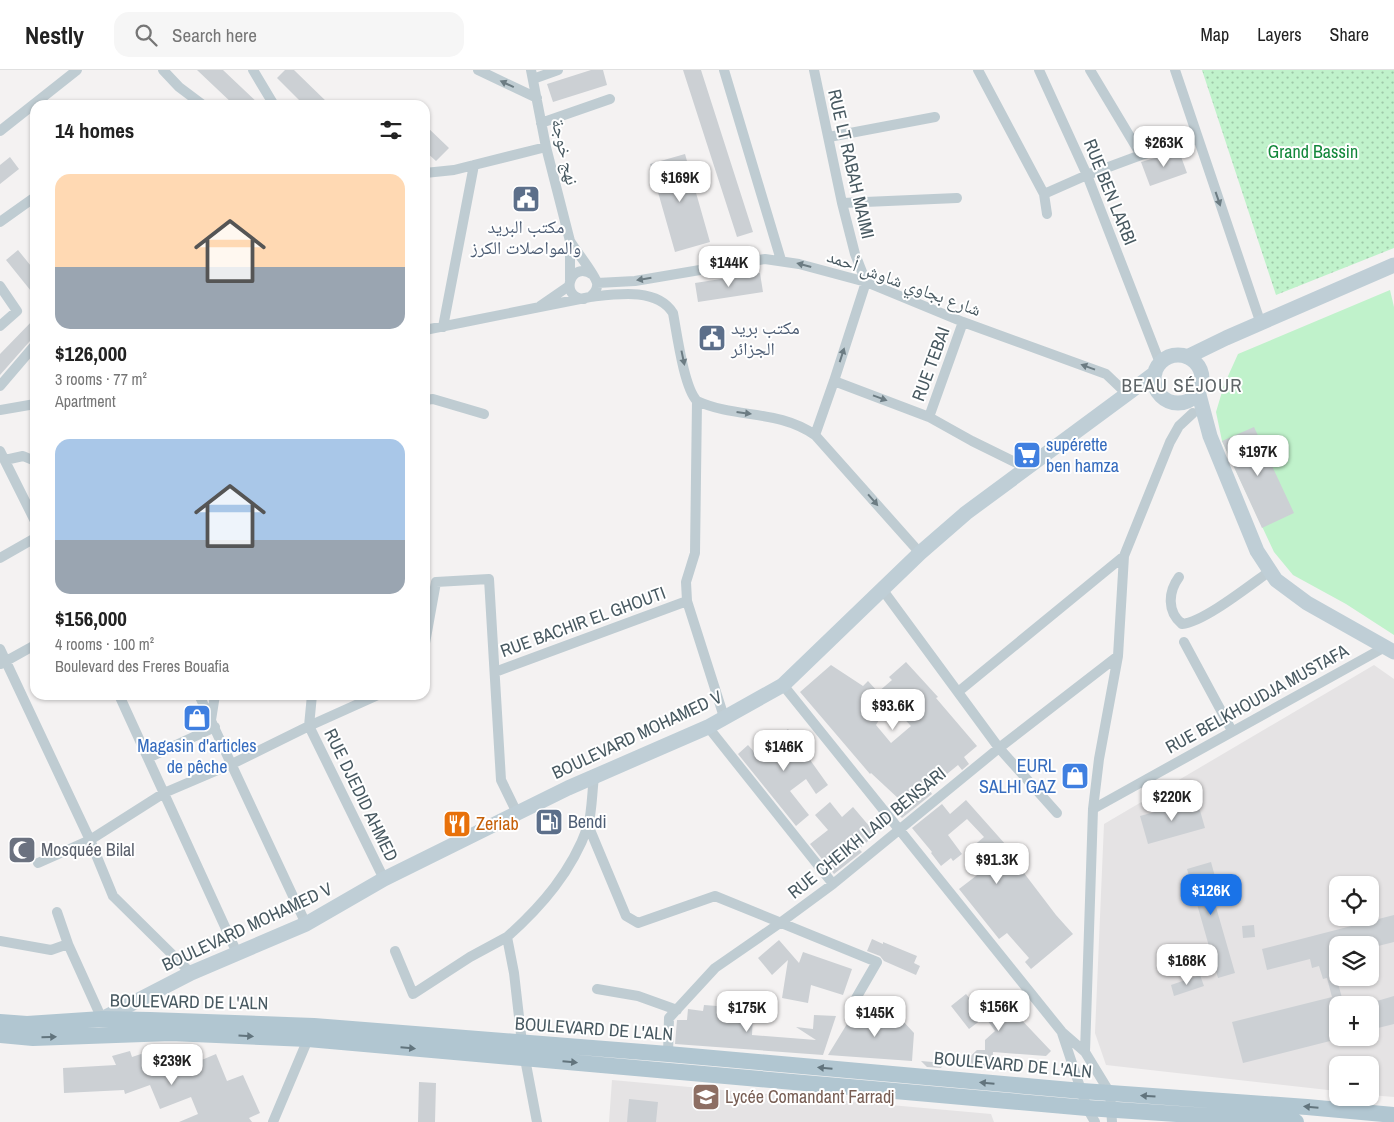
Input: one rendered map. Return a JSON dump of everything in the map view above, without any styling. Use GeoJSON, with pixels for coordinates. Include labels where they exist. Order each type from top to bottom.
{"type":"FeatureCollection","features":[{"type":"Feature","properties":{"kind":"main road"},"geometry":{"type":"LineString","coordinates":[[1210,436],[1189,407],[1169,401],[1157,391],[1154,379],[1160,362],[1173,356],[1186,357],[1394,265]]}},
{"type":"Feature","properties":{"kind":"main road"},"geometry":{"type":"LineString","coordinates":[[1198,368],[1226,338]]}},
{"type":"Feature","properties":{"kind":"main road"},"geometry":{"type":"LineString","coordinates":[[1186,357],[1198,368],[1201,379],[1198,391],[1192,398],[1189,407]]}},
{"type":"Feature","properties":{"kind":"main road","name":"BOULEVARD MOHAMED V"},"geometry":{"type":"LineString","coordinates":[[102,1020],[191,973],[306,924],[384,879],[568,788],[708,727],[783,685],[920,553],[966,513],[1127,394],[1160,362]]}},
{"type":"Feature","properties":{"kind":"main road"},"geometry":{"type":"LineString","coordinates":[[1127,394],[1157,391]]}},
{"type":"Feature","properties":{"kind":"main road"},"geometry":{"type":"LineString","coordinates":[[1198,391],[1210,436],[1257,551],[1276,580],[1307,603],[1389,649]]}},
{"type":"Feature","properties":{"kind":"main road","name":"BOULEVARD DE L'ALN"},"geometry":{"type":"LineString","coordinates":[[0,1022],[27,1024],[102,1020],[222,1021],[314,1026],[1091,1115],[1296,1122]]}},
{"type":"Feature","properties":{"kind":"main road","name":"BOULEVARD DE L'ALN"},"geometry":{"type":"LineString","coordinates":[[0,1035],[33,1038],[171,1033],[523,1051],[668,1054],[1082,1091],[1394,1115]]}},
{"type":"Feature","properties":{"kind":"street"},"geometry":{"type":"LineString","coordinates":[[39,100],[77,70]]}},
{"type":"Feature","properties":{"kind":"street"},"geometry":{"type":"LineString","coordinates":[[163,70],[179,87],[196,100]]}},
{"type":"Feature","properties":{"kind":"street"},"geometry":{"type":"LineString","coordinates":[[253,70],[271,100]]}},
{"type":"Feature","properties":{"kind":"street"},"geometry":{"type":"LineString","coordinates":[[478,70],[536,98]]}},
{"type":"Feature","properties":{"kind":"street"},"geometry":{"type":"LineString","coordinates":[[532,75],[558,70]]}},
{"type":"Feature","properties":{"kind":"street"},"geometry":{"type":"LineString","coordinates":[[724,70],[781,260]]}},
{"type":"Feature","properties":{"kind":"street","name":"RUE LT RABAH MAIMI"},"geometry":{"type":"LineString","coordinates":[[814,70],[842,203],[855,254],[866,282]]}},
{"type":"Feature","properties":{"kind":"street"},"geometry":{"type":"LineString","coordinates":[[978,70],[1044,194],[1047,214]]}},
{"type":"Feature","properties":{"kind":"street","name":"RUE BEN LARBI"},"geometry":{"type":"LineString","coordinates":[[1039,70],[1087,174],[1160,362]]}},
{"type":"Feature","properties":{"kind":"street"},"geometry":{"type":"LineString","coordinates":[[1090,70],[1141,155]]}},
{"type":"Feature","properties":{"kind":"street"},"geometry":{"type":"LineString","coordinates":[[1175,70],[1261,324]]}},
{"type":"Feature","properties":{"kind":"street","name":"نهج خوجة"},"geometry":{"type":"LineString","coordinates":[[532,75],[546,147],[570,241],[570,283]]}},
{"type":"Feature","properties":{"kind":"street"},"geometry":{"type":"LineString","coordinates":[[541,123],[610,99]]}},
{"type":"Feature","properties":{"kind":"street"},"geometry":{"type":"LineString","coordinates":[[0,131],[30,107]]}},
{"type":"Feature","properties":{"kind":"street"},"geometry":{"type":"LineString","coordinates":[[829,137],[935,117]]}},
{"type":"Feature","properties":{"kind":"street"},"geometry":{"type":"LineString","coordinates":[[1044,194],[1087,174],[1141,155],[1198,139]]}},
{"type":"Feature","properties":{"kind":"street"},"geometry":{"type":"LineString","coordinates":[[430,172],[454,170],[546,147]]}},
{"type":"Feature","properties":{"kind":"street"},"geometry":{"type":"LineString","coordinates":[[443,327],[474,165]]}},
{"type":"Feature","properties":{"kind":"street"},"geometry":{"type":"LineString","coordinates":[[842,203],[957,198]]}},
{"type":"Feature","properties":{"kind":"street"},"geometry":{"type":"LineString","coordinates":[[0,222],[30,201]]}},
{"type":"Feature","properties":{"kind":"street","name":"نهج خوجة"},"geometry":{"type":"LineString","coordinates":[[570,241],[595,279]]}},
{"type":"Feature","properties":{"kind":"street","name":"شارع بجاوي شاوش أحمد"},"geometry":{"type":"LineString","coordinates":[[595,279],[635,281],[764,259],[781,260],[866,282],[963,322],[1106,374],[1127,394]]}},
{"type":"Feature","properties":{"kind":"street"},"geometry":{"type":"LineString","coordinates":[[430,329],[535,309],[587,298],[596,291],[595,279],[589,272],[580,271],[574,275],[570,283],[535,309]]}},
{"type":"Feature","properties":{"kind":"street"},"geometry":{"type":"LineString","coordinates":[[815,435],[866,282]]}},
{"type":"Feature","properties":{"kind":"street"},"geometry":{"type":"LineString","coordinates":[[570,283],[572,294],[576,297],[587,298]]}},
{"type":"Feature","properties":{"kind":"street"},"geometry":{"type":"LineString","coordinates":[[0,286],[17,311],[0,326]]}},
{"type":"Feature","properties":{"kind":"street","name":"RUE BACHIR EL GHOUTI"},"geometry":{"type":"LineString","coordinates":[[495,672],[688,601],[686,582],[695,553],[698,402],[693,397],[688,386],[673,313],[663,301],[646,296],[616,294],[587,298]]}},
{"type":"Feature","properties":{"kind":"street","name":"RUE TEBAI"},"geometry":{"type":"LineString","coordinates":[[930,417],[963,322]]}},
{"type":"Feature","properties":{"kind":"street"},"geometry":{"type":"LineString","coordinates":[[0,386],[30,351]]}},
{"type":"Feature","properties":{"kind":"street"},"geometry":{"type":"LineString","coordinates":[[834,381],[930,417],[972,441],[1027,468]]}},
{"type":"Feature","properties":{"kind":"street"},"geometry":{"type":"LineString","coordinates":[[430,400],[484,414]]}},
{"type":"Feature","properties":{"kind":"street"},"geometry":{"type":"LineString","coordinates":[[698,402],[732,412],[785,420],[803,427],[815,435],[920,553]]}},
{"type":"Feature","properties":{"kind":"street"},"geometry":{"type":"LineString","coordinates":[[0,410],[30,405]]}},
{"type":"Feature","properties":{"kind":"street"},"geometry":{"type":"LineString","coordinates":[[1085,1052],[1093,809],[1099,759],[1118,656],[1124,556],[1170,442],[1189,407]]}},
{"type":"Feature","properties":{"kind":"street"},"geometry":{"type":"LineString","coordinates":[[30,459],[23,456],[2,455],[30,511]]}},
{"type":"Feature","properties":{"kind":"street"},"geometry":{"type":"LineString","coordinates":[[0,558],[30,541]]}},
{"type":"Feature","properties":{"kind":"street"},"geometry":{"type":"LineString","coordinates":[[958,692],[1124,556]]}},
{"type":"Feature","properties":{"kind":"street"},"geometry":{"type":"LineString","coordinates":[[1179,578],[1173,585],[1172,611],[1177,620],[1182,624],[1189,624],[1204,617],[1270,571]]}},
{"type":"Feature","properties":{"kind":"street"},"geometry":{"type":"LineString","coordinates":[[430,605],[436,582],[489,579],[501,780],[517,813]]}},
{"type":"Feature","properties":{"kind":"street"},"geometry":{"type":"LineString","coordinates":[[882,589],[999,748],[1057,813]]}},
{"type":"Feature","properties":{"kind":"street"},"geometry":{"type":"LineString","coordinates":[[688,601],[724,717]]}},
{"type":"Feature","properties":{"kind":"street"},"geometry":{"type":"LineString","coordinates":[[1184,642],[1232,732]]}},
{"type":"Feature","properties":{"kind":"street"},"geometry":{"type":"LineString","coordinates":[[3,663],[30,648]]}},
{"type":"Feature","properties":{"kind":"street"},"geometry":{"type":"LineString","coordinates":[[0,649],[3,663],[90,840],[113,896],[191,973]]}},
{"type":"Feature","properties":{"kind":"street","name":"RUE BELKHOUDJA MUSTAFA"},"geometry":{"type":"LineString","coordinates":[[1093,809],[1232,732],[1389,649]]}},
{"type":"Feature","properties":{"kind":"street","name":"RUE CHEIKH LAID BENSARI"},"geometry":{"type":"LineString","coordinates":[[668,1054],[669,1018],[715,968],[833,884],[999,748],[1118,656]]}},
{"type":"Feature","properties":{"kind":"street"},"geometry":{"type":"LineString","coordinates":[[783,685],[1062,1032],[1085,1052],[1110,1093],[1112,1116]]}},
{"type":"Feature","properties":{"kind":"street"},"geometry":{"type":"LineString","coordinates":[[121,700],[237,953]]}},
{"type":"Feature","properties":{"kind":"street"},"geometry":{"type":"LineString","coordinates":[[202,700],[306,924]]}},
{"type":"Feature","properties":{"kind":"street"},"geometry":{"type":"LineString","coordinates":[[213,723],[215,700]]}},
{"type":"Feature","properties":{"kind":"street","name":"RUE DJEDID AHMED"},"geometry":{"type":"LineString","coordinates":[[312,700],[309,726],[384,879]]}},
{"type":"Feature","properties":{"kind":"street"},"geometry":{"type":"LineString","coordinates":[[38,863],[90,840],[164,793],[232,764],[367,700]]}},
{"type":"Feature","properties":{"kind":"street"},"geometry":{"type":"LineString","coordinates":[[148,758],[213,723]]}},
{"type":"Feature","properties":{"kind":"street"},"geometry":{"type":"LineString","coordinates":[[708,727],[833,884]]}},
{"type":"Feature","properties":{"kind":"street"},"geometry":{"type":"LineString","coordinates":[[396,951],[413,994],[470,957],[507,937],[548,897],[570,866],[588,825],[594,777]]}},
{"type":"Feature","properties":{"kind":"street"},"geometry":{"type":"LineString","coordinates":[[588,825],[626,916],[638,923],[715,896],[877,962],[855,1000]]}},
{"type":"Feature","properties":{"kind":"street"},"geometry":{"type":"LineString","coordinates":[[57,912],[68,944],[102,1020]]}},
{"type":"Feature","properties":{"kind":"street"},"geometry":{"type":"LineString","coordinates":[[507,937],[514,973],[523,1051],[537,1122]]}},
{"type":"Feature","properties":{"kind":"street"},"geometry":{"type":"LineString","coordinates":[[0,941],[51,950],[68,944]]}},
{"type":"Feature","properties":{"kind":"street"},"geometry":{"type":"LineString","coordinates":[[597,988],[638,996],[677,1010]]}},
{"type":"Feature","properties":{"kind":"street"},"geometry":{"type":"LineString","coordinates":[[1062,1032],[1091,1115]]}},
{"type":"Feature","properties":{"kind":"street"},"geometry":{"type":"LineString","coordinates":[[273,1122],[308,1039]]}},
{"type":"Feature","properties":{"kind":"shaded area"},"geometry":{"type":"Polygon","coordinates":[[[1374,665],[1394,679],[1394,1097],[1379,1096],[1379,1056],[1329,1056],[1329,1090],[1106,1065],[1095,1033],[1104,824],[1374,665]]]}},
{"type":"Feature","properties":{"kind":"shaded area","name":"Lycée Comandant Farradj"},"geometry":{"type":"Polygon","coordinates":[[[612,1080],[991,1114],[994,1122],[609,1122],[612,1080]]]}},
{"type":"Feature","properties":{"kind":"green space","name":"Grand Bassin"},"geometry":{"type":"Polygon","coordinates":[[[1202,70],[1394,70],[1394,248],[1276,295],[1202,70]]]}},
{"type":"Feature","properties":{"kind":"green space"},"geometry":{"type":"Polygon","coordinates":[[[1390,290],[1394,307],[1394,635],[1346,604],[1293,575],[1274,552],[1222,441],[1216,412],[1224,385],[1238,354],[1390,290]]]}},
{"type":"Feature","properties":{"kind":"building"},"geometry":{"type":"Polygon","coordinates":[[[197,70],[223,70],[255,100],[229,100],[197,70]]]}},
{"type":"Feature","properties":{"kind":"building"},"geometry":{"type":"Polygon","coordinates":[[[285,70],[294,70],[325,100],[299,100],[277,78],[285,70]]]}},
{"type":"Feature","properties":{"kind":"building"},"geometry":{"type":"Polygon","coordinates":[[[591,70],[603,70],[607,85],[553,102],[547,84],[591,70]]]}},
{"type":"Feature","properties":{"kind":"building"},"geometry":{"type":"Polygon","coordinates":[[[683,70],[701,70],[753,232],[737,237],[683,70]]]}},
{"type":"Feature","properties":{"kind":"building"},"geometry":{"type":"Polygon","coordinates":[[[430,130],[449,148],[436,161],[430,156],[430,130]]]}},
{"type":"Feature","properties":{"kind":"building"},"geometry":{"type":"Polygon","coordinates":[[[1179,151],[1187,173],[1150,186],[1141,162],[1179,151]]]}},
{"type":"Feature","properties":{"kind":"building"},"geometry":{"type":"Polygon","coordinates":[[[685,154],[710,242],[675,252],[650,164],[685,154]]]}},
{"type":"Feature","properties":{"kind":"building"},"geometry":{"type":"Polygon","coordinates":[[[10,157],[19,169],[0,184],[0,165],[10,157]]]}},
{"type":"Feature","properties":{"kind":"building"},"geometry":{"type":"Polygon","coordinates":[[[18,250],[30,265],[30,290],[6,260],[18,250]]]}},
{"type":"Feature","properties":{"kind":"building"},"geometry":{"type":"Polygon","coordinates":[[[760,273],[763,292],[698,302],[695,283],[760,273]]]}},
{"type":"Feature","properties":{"kind":"building"},"geometry":{"type":"Polygon","coordinates":[[[30,323],[30,341],[0,375],[0,354],[30,323]]]}},
{"type":"Feature","properties":{"kind":"building"},"geometry":{"type":"Polygon","coordinates":[[[1254,427],[1294,513],[1262,528],[1222,441],[1254,427]]]}},
{"type":"Feature","properties":{"kind":"building"},"geometry":{"type":"Polygon","coordinates":[[[906,662],[938,697],[936,698],[977,746],[964,757],[969,764],[962,770],[958,765],[947,774],[945,771],[929,789],[932,794],[902,818],[892,809],[900,800],[870,774],[800,692],[831,665],[863,686],[868,681],[878,692],[892,680],[889,677],[906,662]],[[889,703],[876,725],[891,743],[911,726],[889,703]]]}},
{"type":"Feature","properties":{"kind":"building"},"geometry":{"type":"Polygon","coordinates":[[[788,729],[828,785],[816,794],[806,779],[790,791],[809,815],[796,826],[738,754],[748,745],[755,753],[788,729]]]}},
{"type":"Feature","properties":{"kind":"building"},"geometry":{"type":"Polygon","coordinates":[[[966,800],[1014,854],[1011,856],[1073,934],[1031,969],[1025,962],[1029,958],[1007,933],[999,939],[959,889],[989,866],[972,847],[984,837],[967,819],[948,835],[962,854],[953,861],[951,858],[941,866],[912,828],[942,804],[950,814],[966,800]]]}},
{"type":"Feature","properties":{"kind":"building"},"geometry":{"type":"Polygon","coordinates":[[[1197,800],[1205,828],[1148,844],[1140,816],[1197,800]]]}},
{"type":"Feature","properties":{"kind":"building"},"geometry":{"type":"Polygon","coordinates":[[[830,802],[842,817],[853,807],[876,834],[859,849],[862,852],[834,874],[810,844],[828,830],[815,815],[830,802]]]}},
{"type":"Feature","properties":{"kind":"building"},"geometry":{"type":"Polygon","coordinates":[[[1211,862],[1221,898],[1214,900],[1235,973],[1218,978],[1187,869],[1211,862]]]}},
{"type":"Feature","properties":{"kind":"building"},"geometry":{"type":"Polygon","coordinates":[[[1394,915],[1394,942],[1379,946],[1379,936],[1329,936],[1329,986],[1327,978],[1323,979],[1319,966],[1312,968],[1310,959],[1267,970],[1262,949],[1351,926],[1379,926],[1379,919],[1394,915]]]}},
{"type":"Feature","properties":{"kind":"building"},"geometry":{"type":"Polygon","coordinates":[[[1254,925],[1255,937],[1243,938],[1242,926],[1254,925]]]}},
{"type":"Feature","properties":{"kind":"building"},"geometry":{"type":"Polygon","coordinates":[[[872,939],[917,956],[914,963],[920,966],[916,975],[884,961],[880,956],[867,951],[872,939]]]}},
{"type":"Feature","properties":{"kind":"building"},"geometry":{"type":"Polygon","coordinates":[[[779,940],[799,963],[803,952],[852,969],[843,995],[811,985],[808,1003],[782,998],[788,960],[772,975],[758,958],[779,940]]]}},
{"type":"Feature","properties":{"kind":"building"},"geometry":{"type":"Polygon","coordinates":[[[1200,975],[1204,986],[1174,996],[1171,985],[1200,975]]]}},
{"type":"Feature","properties":{"kind":"building"},"geometry":{"type":"Polygon","coordinates":[[[1329,986],[1339,986],[1342,996],[1332,996],[1329,986]]]}},
{"type":"Feature","properties":{"kind":"building"},"geometry":{"type":"Polygon","coordinates":[[[966,994],[979,1010],[997,997],[1011,1016],[1015,1013],[1051,1051],[1046,1056],[993,1052],[992,1068],[961,1065],[977,1050],[985,1050],[985,1040],[995,1031],[985,1017],[969,1029],[951,1006],[966,994]]]}},
{"type":"Feature","properties":{"kind":"building"},"geometry":{"type":"Polygon","coordinates":[[[1394,996],[1394,1024],[1379,1028],[1379,1000],[1394,996]]]}},
{"type":"Feature","properties":{"kind":"building"},"geometry":{"type":"Polygon","coordinates":[[[1329,998],[1329,1041],[1243,1063],[1232,1022],[1329,998]]]}},
{"type":"Feature","properties":{"kind":"building"},"geometry":{"type":"Polygon","coordinates":[[[704,1005],[717,1006],[736,1018],[742,1013],[753,1014],[752,1035],[816,1040],[796,1027],[813,1029],[814,1015],[836,1016],[823,1055],[675,1044],[677,1020],[687,1020],[688,1009],[703,1011],[704,1005]]]}},
{"type":"Feature","properties":{"kind":"building"},"geometry":{"type":"Polygon","coordinates":[[[858,1006],[870,1007],[870,1018],[902,1020],[914,1033],[912,1061],[828,1055],[858,1006]]]}},
{"type":"Feature","properties":{"kind":"building"},"geometry":{"type":"Polygon","coordinates":[[[130,1051],[132,1057],[144,1053],[152,1075],[179,1064],[180,1069],[216,1054],[227,1081],[243,1075],[260,1113],[249,1118],[252,1122],[179,1122],[198,1114],[191,1097],[160,1109],[150,1085],[125,1094],[124,1090],[64,1093],[63,1068],[116,1065],[112,1056],[130,1051]]]}},
{"type":"Feature","properties":{"kind":"building"},"geometry":{"type":"Polygon","coordinates":[[[921,1061],[944,1063],[941,1068],[927,1067],[921,1061]]]}},
{"type":"Feature","properties":{"kind":"building"},"geometry":{"type":"Polygon","coordinates":[[[419,1082],[436,1083],[435,1122],[418,1122],[419,1082]]]}},
{"type":"Feature","properties":{"kind":"building"},"geometry":{"type":"Polygon","coordinates":[[[629,1099],[658,1102],[656,1122],[627,1122],[629,1099]]]}},
{"type":"Feature","properties":{"kind":"place","name":"مكتب البريد والمواصلات الكرز"},"geometry":{"type":"Point","coordinates":[526,199]}},
{"type":"Feature","properties":{"kind":"place","name":"مكتب بريد الجزائر"},"geometry":{"type":"Point","coordinates":[712,338]}},
{"type":"Feature","properties":{"kind":"place","name":"supérette ben hamza"},"geometry":{"type":"Point","coordinates":[1027,455]}},
{"type":"Feature","properties":{"kind":"place","name":"Magasin d'articles de pêche"},"geometry":{"type":"Point","coordinates":[197,718]}},
{"type":"Feature","properties":{"kind":"place","name":"EURL SALHI GAZ"},"geometry":{"type":"Point","coordinates":[1075,776]}},
{"type":"Feature","properties":{"kind":"place","name":"Bendi"},"geometry":{"type":"Point","coordinates":[549,822]}},
{"type":"Feature","properties":{"kind":"place","name":"Zeriab"},"geometry":{"type":"Point","coordinates":[457,824]}},
{"type":"Feature","properties":{"kind":"place","name":"Mosquée Bilal"},"geometry":{"type":"Point","coordinates":[22,850]}},
{"type":"Feature","properties":{"kind":"place","name":"Lycée Comandant Farradj"},"geometry":{"type":"Point","coordinates":[706,1097]}},
{"type":"Feature","properties":{"kind":"district","name":"BEAU SÉJOUR"},"geometry":{"type":"Point","coordinates":[1182,385]}}]}
